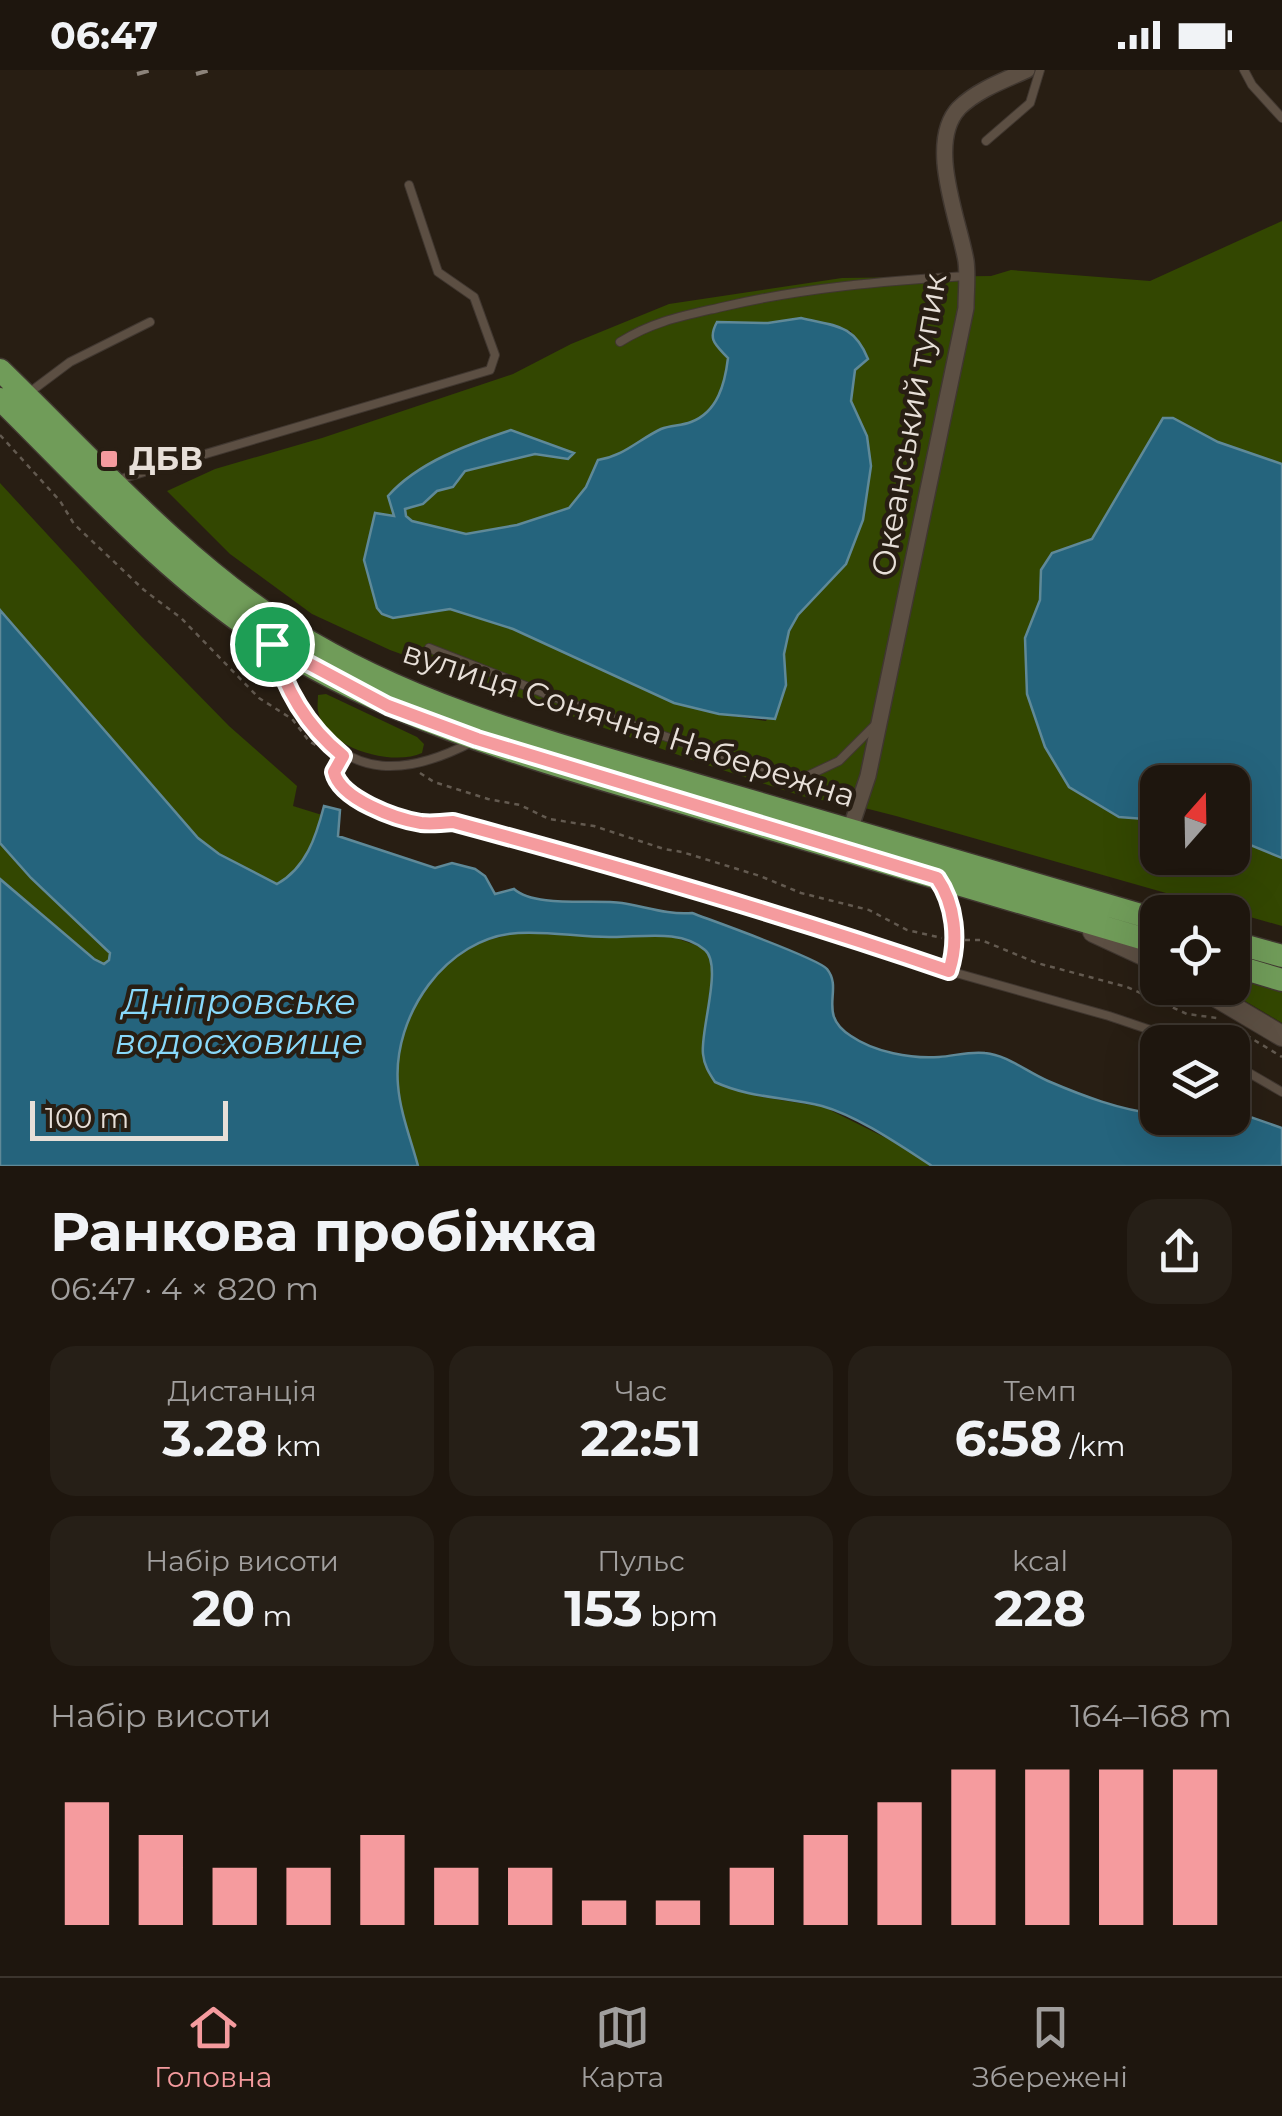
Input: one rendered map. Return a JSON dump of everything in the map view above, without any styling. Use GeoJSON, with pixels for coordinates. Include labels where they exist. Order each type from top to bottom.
{"type":"FeatureCollection","features":[{"type":"Feature","properties":{"kind":"main road","name":"вулиця Сонячна Набережна"},"geometry":{"type":"LineString","coordinates":[[0,370],[237,593],[295,633],[370,674],[424,698],[516,730],[1140,915]]}},
{"type":"Feature","properties":{"kind":"main road","name":"вулиця Сонячна Набережна"},"geometry":{"type":"LineString","coordinates":[[0,400],[169,563],[224,609],[272,644],[388,706],[477,739],[1140,939]]}},
{"type":"Feature","properties":{"kind":"main road"},"geometry":{"type":"LineString","coordinates":[[1036,908],[1140,954]]}},
{"type":"Feature","properties":{"kind":"main road"},"geometry":{"type":"LineString","coordinates":[[1250,947],[1282,956]]}},
{"type":"Feature","properties":{"kind":"main road"},"geometry":{"type":"LineString","coordinates":[[1250,971],[1282,980]]}},
{"type":"Feature","properties":{"kind":"main road"},"geometry":{"type":"LineString","coordinates":[[1230,1005],[1282,1036]]}},
{"type":"Feature","properties":{"kind":"street","name":"Океанський тупик"},"geometry":{"type":"LineString","coordinates":[[850,830],[868,776],[966,308],[967,264],[946,171],[945,141],[957,110],[986,89],[1028,70]]}},
{"type":"Feature","properties":{"kind":"lane"},"geometry":{"type":"LineString","coordinates":[[986,140],[1030,103],[1040,70]]}},
{"type":"Feature","properties":{"kind":"lane"},"geometry":{"type":"LineString","coordinates":[[1244,70],[1252,85],[1282,118]]}},
{"type":"Feature","properties":{"kind":"lane"},"geometry":{"type":"LineString","coordinates":[[118,484],[124,478],[490,370],[495,355],[474,298],[438,272],[409,186]]}},
{"type":"Feature","properties":{"kind":"lane"},"geometry":{"type":"LineString","coordinates":[[620,342],[649,324],[756,299],[875,282],[966,276]]}},
{"type":"Feature","properties":{"kind":"lane"},"geometry":{"type":"LineString","coordinates":[[26,395],[70,362],[150,322]]}},
{"type":"Feature","properties":{"kind":"lane"},"geometry":{"type":"LineString","coordinates":[[272,644],[283,681],[328,744],[343,756],[376,766],[410,767],[477,739]]}},
{"type":"Feature","properties":{"kind":"lane"},"geometry":{"type":"LineString","coordinates":[[429,648],[732,760],[805,778],[838,761],[880,720]]}},
{"type":"Feature","properties":{"kind":"lane"},"geometry":{"type":"LineString","coordinates":[[343,756],[334,772],[337,783],[360,800],[402,817],[422,823],[453,822],[680,884],[949,971],[1140,1026]]}},
{"type":"Feature","properties":{"kind":"lane"},"geometry":{"type":"LineString","coordinates":[[937,878],[948,894],[956,951],[949,971]]}},
{"type":"Feature","properties":{"kind":"lane"},"geometry":{"type":"LineString","coordinates":[[1250,1073],[1282,1092]]}},
{"type":"Feature","properties":{"kind":"path"},"geometry":{"type":"LineString","coordinates":[[0,435],[60,500],[74,524],[125,574],[181,618],[259,698],[292,719],[309,741],[316,746],[328,744]]}},
{"type":"Feature","properties":{"kind":"path"},"geometry":{"type":"LineString","coordinates":[[410,767],[434,782],[520,805],[549,819],[594,826],[782,883],[801,894],[869,910],[907,930],[980,940],[1037,963],[1127,987],[1186,1014],[1219,1018]]}},
{"type":"Feature","properties":{"kind":"path"},"geometry":{"type":"LineString","coordinates":[[1250,1037],[1282,1057]]}},
{"type":"Feature","properties":{"kind":"green space"},"geometry":{"type":"Polygon","coordinates":[[[1282,221],[1282,464],[1218,442],[1174,418],[1163,418],[1092,539],[1068,546],[1041,570],[1040,600],[1025,638],[1027,694],[1045,747],[1119,817],[1140,819],[1140,875],[1250,875],[1250,845],[1282,858],[1282,926],[1250,917],[1250,895],[1173,895],[896,816],[811,799],[390,650],[312,614],[230,554],[167,491],[215,469],[513,374],[571,344],[669,304],[842,278],[991,276],[1011,270],[1150,281],[1282,221]],[[801,318],[768,323],[728,358],[725,377],[708,411],[598,460],[586,487],[569,508],[517,525],[466,534],[412,521],[405,509],[423,504],[437,491],[453,487],[465,471],[535,454],[568,459],[511,430],[452,452],[397,486],[394,516],[372,522],[364,560],[377,608],[393,618],[450,609],[513,629],[674,703],[766,721],[786,685],[784,654],[789,631],[798,615],[846,564],[867,436],[851,401],[855,370],[851,331],[801,318]]]}},
{"type":"Feature","properties":{"kind":"green space"},"geometry":{"type":"Polygon","coordinates":[[[0,483],[229,726],[297,786],[293,806],[322,815],[307,854],[286,878],[277,884],[219,854],[198,838],[0,610],[0,483]]]}},
{"type":"Feature","properties":{"kind":"green space"},"geometry":{"type":"Polygon","coordinates":[[[326,694],[417,737],[424,744],[422,753],[394,758],[377,756],[346,744],[323,724],[318,695],[326,694]]]}},
{"type":"Feature","properties":{"kind":"green space"},"geometry":{"type":"Polygon","coordinates":[[[0,843],[31,878],[103,943],[110,953],[109,960],[103,964],[94,959],[0,879],[0,843]]]}},
{"type":"Feature","properties":{"kind":"green space"},"geometry":{"type":"Polygon","coordinates":[[[516,933],[670,936],[704,948],[710,956],[712,973],[702,1050],[756,1096],[824,1107],[932,1166],[418,1166],[398,1083],[401,1046],[413,1011],[432,980],[458,954],[479,943],[516,933]]]}},
{"type":"Feature","properties":{"kind":"green space"},"geometry":{"type":"Polygon","coordinates":[[[1250,982],[1282,992],[1282,1023],[1250,1004],[1250,982]]]}},
{"type":"Feature","properties":{"kind":"water"},"geometry":{"type":"Polygon","coordinates":[[[801,318],[842,328],[856,339],[868,359],[855,370],[851,401],[867,436],[871,466],[863,520],[846,564],[798,615],[789,631],[784,654],[786,685],[775,719],[719,714],[674,703],[513,629],[450,609],[393,618],[377,608],[364,560],[375,513],[394,516],[388,496],[414,473],[462,448],[511,430],[574,453],[568,459],[535,454],[465,471],[453,487],[437,491],[423,504],[405,509],[406,516],[412,521],[466,534],[517,525],[569,508],[586,487],[598,460],[661,429],[691,422],[714,404],[728,358],[713,338],[717,322],[768,323],[801,318]]]}},
{"type":"Feature","properties":{"kind":"water"},"geometry":{"type":"Polygon","coordinates":[[[1163,418],[1173,418],[1218,442],[1282,464],[1282,858],[1250,845],[1250,765],[1140,765],[1140,819],[1119,817],[1069,787],[1045,747],[1027,694],[1025,638],[1040,600],[1041,570],[1052,553],[1092,539],[1163,418]]]}},
{"type":"Feature","properties":{"kind":"water","name":"Дніпровське водосховище"},"geometry":{"type":"Polygon","coordinates":[[[0,610],[198,838],[219,854],[277,884],[303,860],[324,806],[340,810],[338,836],[435,868],[452,863],[475,869],[485,876],[495,894],[514,889],[550,901],[622,903],[692,913],[805,957],[827,969],[833,985],[833,1011],[841,1028],[860,1042],[882,1050],[928,1057],[993,1054],[1075,1092],[1140,1111],[1140,1135],[1250,1135],[1250,1117],[1282,1128],[1282,1166],[932,1166],[879,1132],[836,1111],[715,1082],[703,1054],[712,969],[705,950],[695,943],[672,936],[518,933],[492,938],[468,949],[447,965],[414,1008],[398,1059],[398,1085],[418,1166],[0,1166],[0,879],[94,959],[104,964],[110,953],[0,843],[0,610]]]}},
{"type":"Feature","properties":{"kind":"railway"},"geometry":{"type":"LineString","coordinates":[[137,74],[152,70]]}},
{"type":"Feature","properties":{"kind":"railway"},"geometry":{"type":"LineString","coordinates":[[196,74],[210,70]]}},
{"type":"Feature","properties":{"kind":"place","name":"ДБВ"},"geometry":{"type":"Point","coordinates":[109,459]}},
{"type":"Feature","properties":{"kind":"route"},"geometry":{"type":"LineString","coordinates":[[272,644],[416,718],[937,878],[948,894],[956,951],[949,971],[680,884],[453,822],[422,823],[370,805],[337,783],[334,772],[343,756],[321,738],[283,681],[272,644]]}}]}
